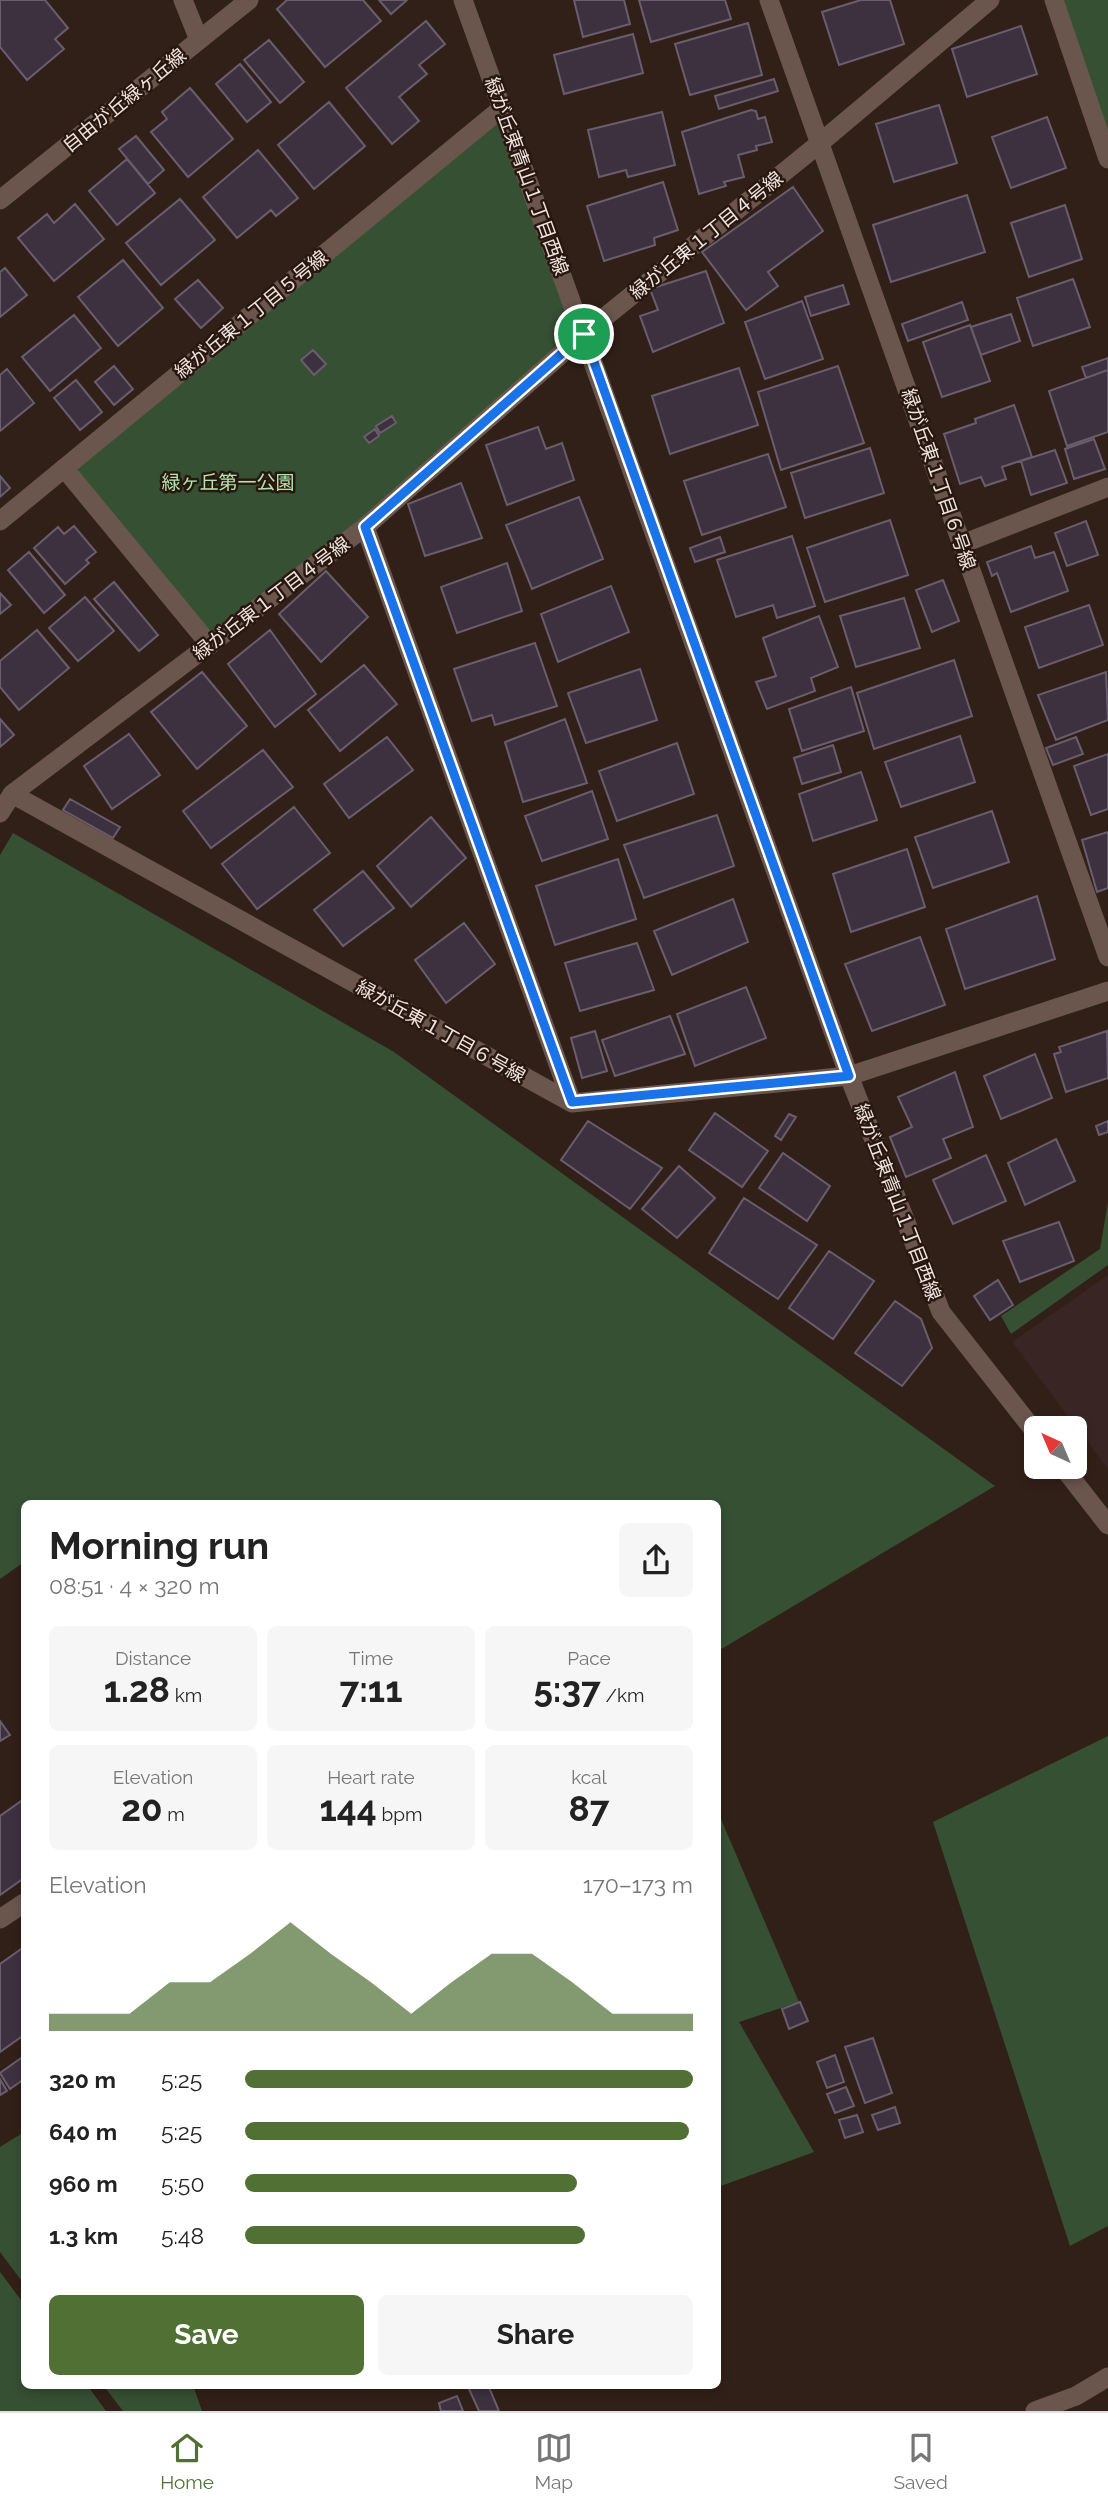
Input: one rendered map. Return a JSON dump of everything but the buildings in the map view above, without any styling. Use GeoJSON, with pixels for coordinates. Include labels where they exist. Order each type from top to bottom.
{"type":"FeatureCollection","features":[{"type":"Feature","properties":{"kind":"street"},"geometry":{"type":"LineString","coordinates":[[183,0],[199,40]]}},
{"type":"Feature","properties":{"kind":"street","name":"自由が丘緑ヶ丘線"},"geometry":{"type":"LineString","coordinates":[[0,200],[249,0]]}},
{"type":"Feature","properties":{"kind":"street","name":"緑が丘東青山１丁目西線"},"geometry":{"type":"LineString","coordinates":[[463,0],[849,1076],[942,1312],[1024,1418]]}},
{"type":"Feature","properties":{"kind":"street","name":"緑が丘東１丁目６号線"},"geometry":{"type":"LineString","coordinates":[[769,0],[1108,957]]}},
{"type":"Feature","properties":{"kind":"street","name":"緑が丘東１丁目４号線"},"geometry":{"type":"LineString","coordinates":[[0,813],[12,794],[365,527],[584,334],[820,143],[990,0]]}},
{"type":"Feature","properties":{"kind":"street"},"geometry":{"type":"LineString","coordinates":[[1054,0],[1108,159]]}},
{"type":"Feature","properties":{"kind":"street","name":"緑が丘東１丁目５号線"},"geometry":{"type":"LineString","coordinates":[[0,521],[502,108]]}},
{"type":"Feature","properties":{"kind":"street"},"geometry":{"type":"LineString","coordinates":[[64,468],[210,645]]}},
{"type":"Feature","properties":{"kind":"street"},"geometry":{"type":"LineString","coordinates":[[962,544],[1108,488]]}},
{"type":"Feature","properties":{"kind":"street"},"geometry":{"type":"LineString","coordinates":[[365,527],[572,1102],[849,1076],[1108,991]]}},
{"type":"Feature","properties":{"kind":"street","name":"緑が丘東１丁目６号線"},"geometry":{"type":"LineString","coordinates":[[12,794],[572,1102]]}},
{"type":"Feature","properties":{"kind":"street"},"geometry":{"type":"LineString","coordinates":[[1072,1479],[1108,1525]]}},
{"type":"Feature","properties":{"kind":"street"},"geometry":{"type":"LineString","coordinates":[[0,1919],[21,1905]]}},
{"type":"Feature","properties":{"kind":"street"},"geometry":{"type":"LineString","coordinates":[[1035,2411],[1076,2396],[1108,2377]]}},
{"type":"Feature","properties":{"kind":"shaded area"},"geometry":{"type":"Polygon","coordinates":[[[1108,1275],[1108,1469],[1087,1441],[1087,1416],[1068,1416],[1012,1342],[1108,1275]]]}},
{"type":"Feature","properties":{"kind":"green space"},"geometry":{"type":"Polygon","coordinates":[[[1060,0],[1108,0],[1108,134],[1060,0]]]}},
{"type":"Feature","properties":{"kind":"green space","name":"緑ヶ丘第一公園"},"geometry":{"type":"Polygon","coordinates":[[[502,108],[584,334],[210,645],[64,468],[502,108]]]}},
{"type":"Feature","properties":{"kind":"green space"},"geometry":{"type":"Polygon","coordinates":[[[13,833],[394,1052],[995,1486],[721,1649],[721,1500],[21,1500],[21,1564],[0,1579],[0,855],[13,833]]]}},
{"type":"Feature","properties":{"kind":"green space"},"geometry":{"type":"Polygon","coordinates":[[[1108,1202],[1108,1265],[1011,1334],[1001,1316],[1100,1249],[1108,1202]]]}},
{"type":"Feature","properties":{"kind":"green space"},"geometry":{"type":"Polygon","coordinates":[[[1108,1736],[1108,2226],[1070,2246],[933,1822],[1108,1736]]]}},
{"type":"Feature","properties":{"kind":"green space"},"geometry":{"type":"Polygon","coordinates":[[[721,1819],[799,2002],[739,2022],[814,2152],[721,2186],[721,1819]]]}},
{"type":"Feature","properties":{"kind":"green space"},"geometry":{"type":"Polygon","coordinates":[[[21,2134],[21,2280],[0,2252],[0,2147],[21,2134]]]}},
{"type":"Feature","properties":{"kind":"green space"},"geometry":{"type":"Polygon","coordinates":[[[0,2272],[21,2300],[21,2389],[90,2389],[106,2411],[0,2411],[0,2272]]]}},
{"type":"Feature","properties":{"kind":"green space"},"geometry":{"type":"Polygon","coordinates":[[[106,2389],[194,2389],[202,2411],[123,2411],[106,2389]]]}},
{"type":"Feature","properties":{"kind":"route"},"geometry":{"type":"LineString","coordinates":[[584,334],[849,1076],[572,1102],[365,527],[584,334]]}}]}
